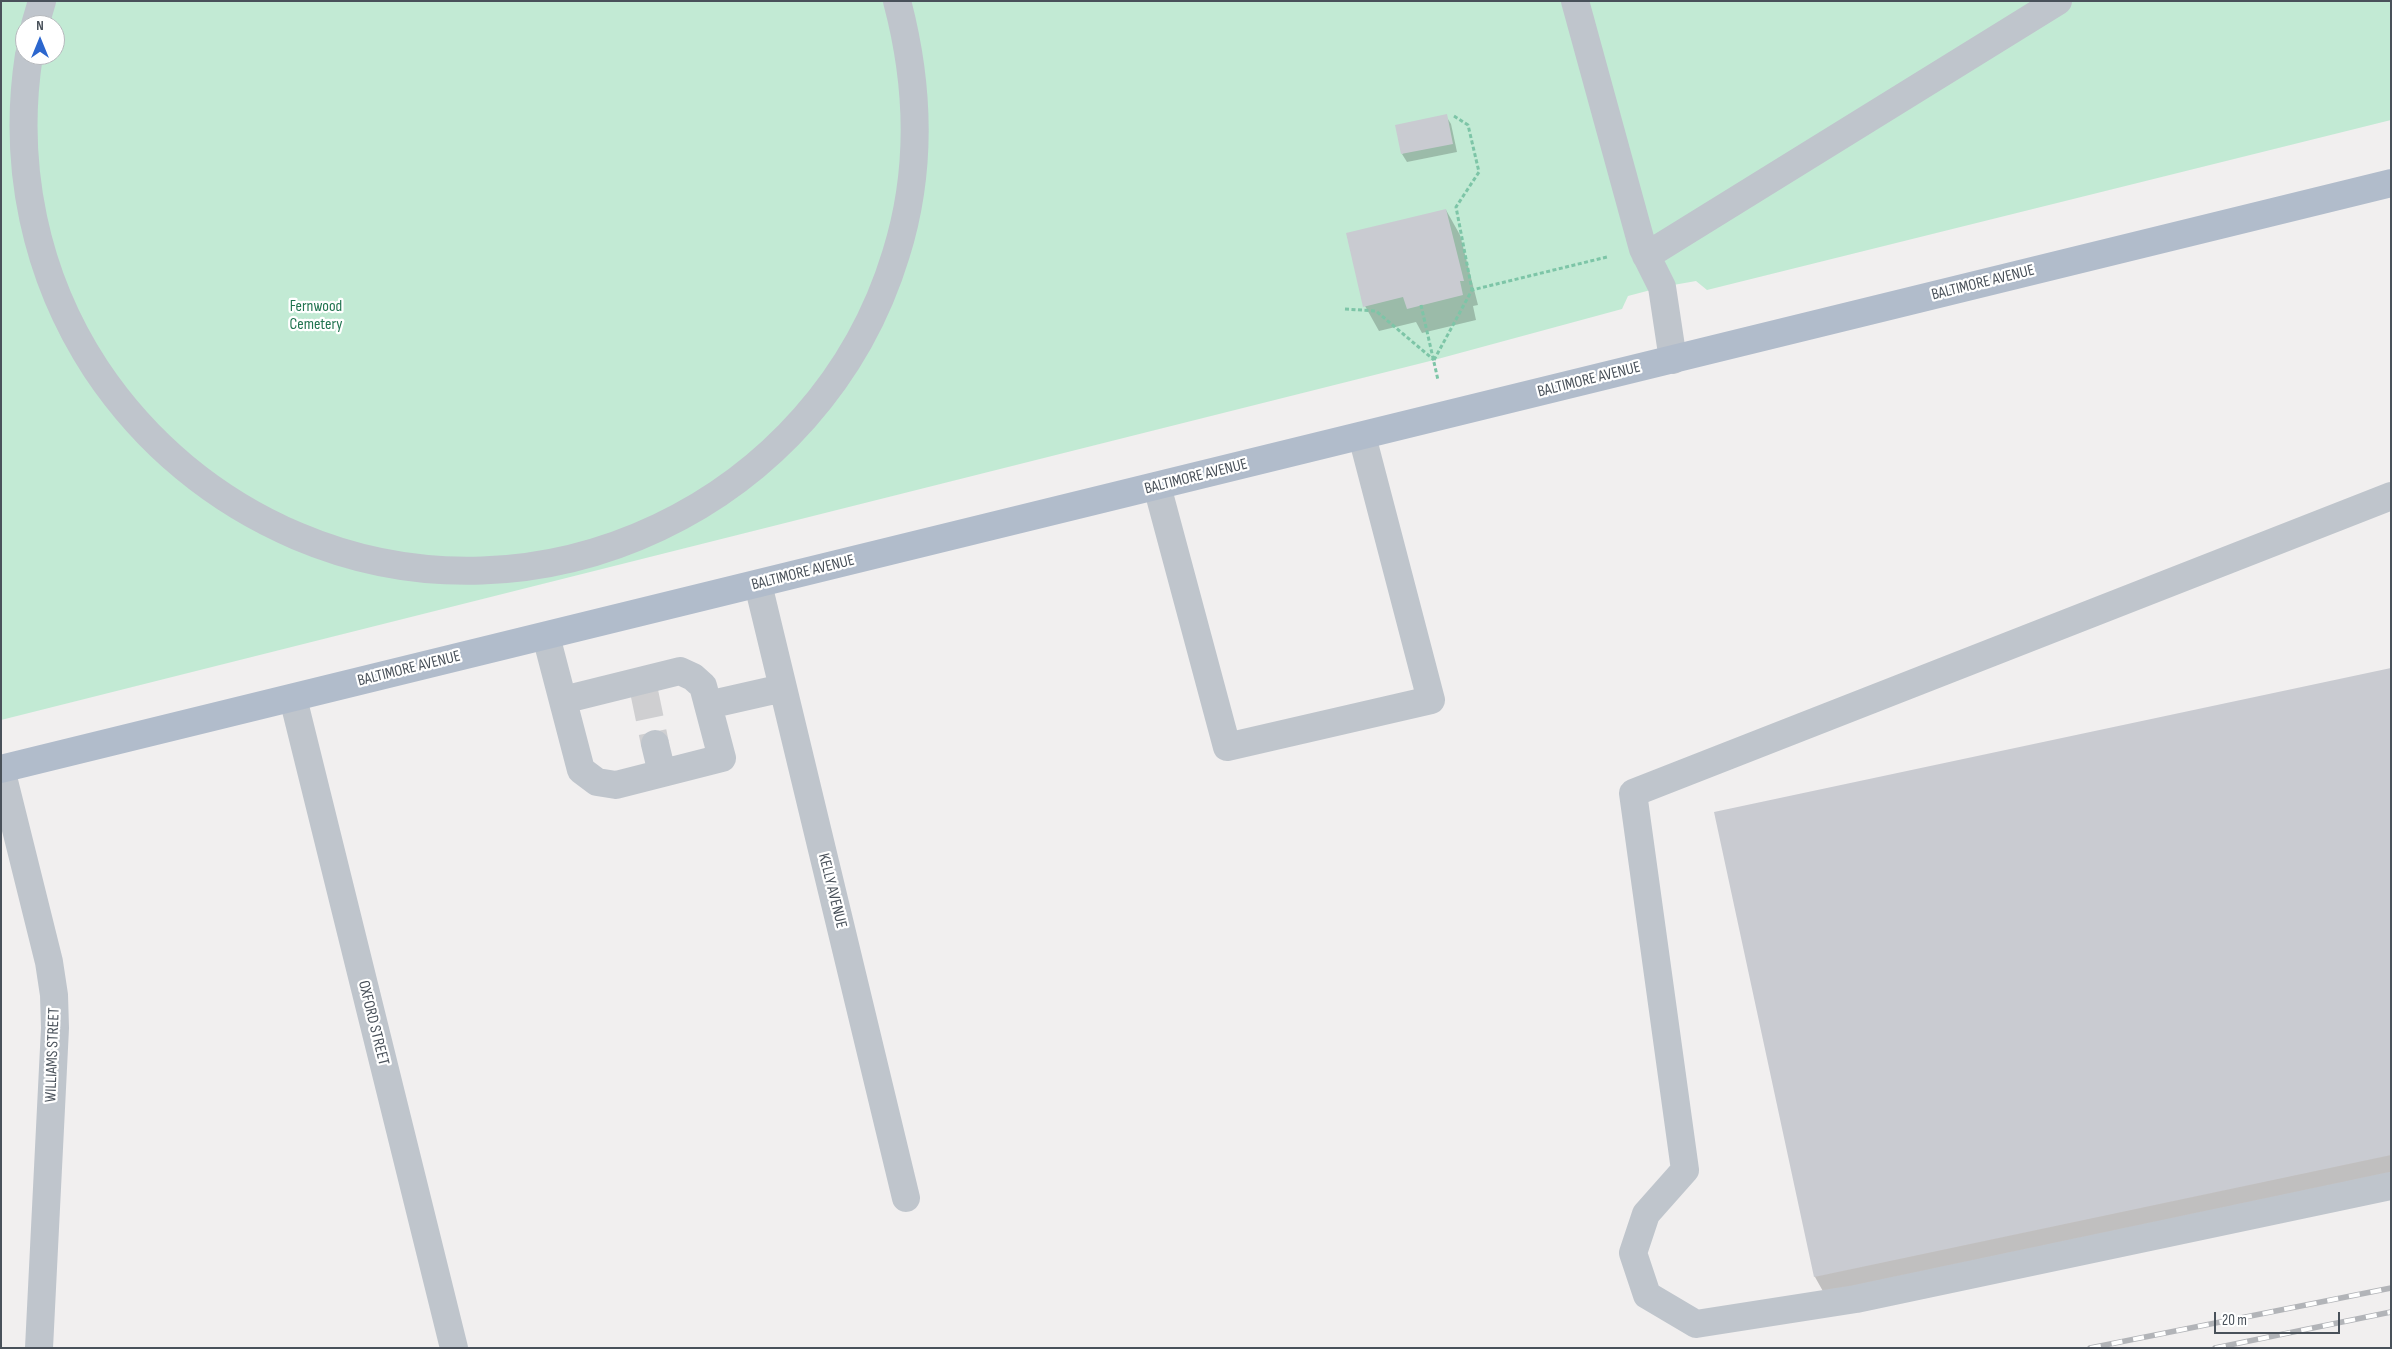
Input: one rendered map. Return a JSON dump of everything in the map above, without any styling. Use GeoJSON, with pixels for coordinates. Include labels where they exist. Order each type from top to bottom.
{"type":"FeatureCollection","features":[{"type":"Feature","properties":{"kind":"main road","name":"BALTIMORE AVENUE"},"geometry":{"type":"LineString","coordinates":[[1,769],[2391,183]]}},
{"type":"Feature","properties":{"kind":"street"},"geometry":{"type":"LineString","coordinates":[[38,15],[42,1]]}},
{"type":"Feature","properties":{"kind":"street"},"geometry":{"type":"LineString","coordinates":[[28,65],[24,105],[24,156],[30,207],[43,257],[60,305],[84,351],[113,394],[146,433],[184,468],[225,498],[270,524],[317,544],[366,559],[418,568],[469,571],[521,568],[572,559],[622,544],[670,523],[714,498],[756,467],[794,431],[827,392],[856,348],[879,302],[897,253],[908,203],[915,122],[913,81],[907,41],[897,1]]}},
{"type":"Feature","properties":{"kind":"street"},"geometry":{"type":"LineString","coordinates":[[1575,1],[1645,252],[1662,287],[1672,360]]}},
{"type":"Feature","properties":{"kind":"street"},"geometry":{"type":"LineString","coordinates":[[1645,252],[2058,1]]}},
{"type":"Feature","properties":{"kind":"street"},"geometry":{"type":"LineString","coordinates":[[1157,486],[1227,747],[1431,700],[1362,436]]}},
{"type":"Feature","properties":{"kind":"street"},"geometry":{"type":"LineString","coordinates":[[2391,496],[1633,793],[1686,1170],[1646,1214],[1633,1253],[1647,1295],[1696,1324],[1856,1299],[2391,1186]]}},
{"type":"Feature","properties":{"kind":"street","name":"KELLY AVENUE"},"geometry":{"type":"LineString","coordinates":[[758,584],[906,1198]]}},
{"type":"Feature","properties":{"kind":"street"},"geometry":{"type":"LineString","coordinates":[[546,636],[581,770],[597,782],[616,785],[722,758],[703,686],[693,677],[680,671],[642,686],[563,700]]}},
{"type":"Feature","properties":{"kind":"street"},"geometry":{"type":"LineString","coordinates":[[708,705],[782,688]]}},
{"type":"Feature","properties":{"kind":"street","name":"OXFORD STREET"},"geometry":{"type":"LineString","coordinates":[[293,698],[454,1348]]}},
{"type":"Feature","properties":{"kind":"street"},"geometry":{"type":"LineString","coordinates":[[656,744],[662,773]]}},
{"type":"Feature","properties":{"kind":"street","name":"WILLIAMS STREET"},"geometry":{"type":"LineString","coordinates":[[1,769],[49,962],[54,995],[55,1028],[38,1348]]}},
{"type":"Feature","properties":{"kind":"path"},"geometry":{"type":"LineString","coordinates":[[1434,360],[1472,290],[1456,206],[1479,172],[1468,125],[1454,116]]}},
{"type":"Feature","properties":{"kind":"path"},"geometry":{"type":"LineString","coordinates":[[1472,290],[1645,252]]}},
{"type":"Feature","properties":{"kind":"path"},"geometry":{"type":"LineString","coordinates":[[1421,305],[1434,360]]}},
{"type":"Feature","properties":{"kind":"path"},"geometry":{"type":"LineString","coordinates":[[1345,309],[1376,311],[1434,360]]}},
{"type":"Feature","properties":{"kind":"green space","name":"Fernwood Cemetery"},"geometry":{"type":"Polygon","coordinates":[[[1,1],[2391,1],[2391,120],[1707,290],[1696,281],[1662,287],[1628,296],[1622,309],[1434,360],[1,720],[1,1]]]}},
{"type":"Feature","properties":{"kind":"building"},"geometry":{"type":"Polygon","coordinates":[[[1447,114],[1453,144],[1401,154],[1395,125],[1447,114]]]}},
{"type":"Feature","properties":{"kind":"building"},"geometry":{"type":"Polygon","coordinates":[[[1446,209],[1464,281],[1460,281],[1463,295],[1407,309],[1403,297],[1363,307],[1346,233],[1446,209]]]}},
{"type":"Feature","properties":{"kind":"building"},"geometry":{"type":"Polygon","coordinates":[[[2391,668],[2391,1155],[1814,1277],[1714,812],[2391,668]]]}},
{"type":"Feature","properties":{"kind":"tunnel"},"geometry":{"type":"LineString","coordinates":[[644,691],[655,744]]}},
{"type":"Feature","properties":{"kind":"railway"},"geometry":{"type":"LineString","coordinates":[[2090,1348],[2391,1288]]}},
{"type":"Feature","properties":{"kind":"railway"},"geometry":{"type":"LineString","coordinates":[[2215,1348],[2391,1312]]}}]}
